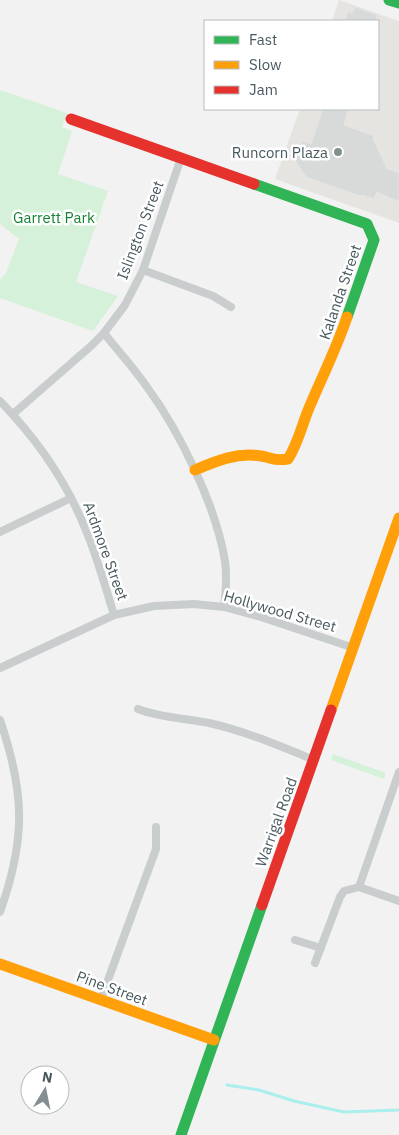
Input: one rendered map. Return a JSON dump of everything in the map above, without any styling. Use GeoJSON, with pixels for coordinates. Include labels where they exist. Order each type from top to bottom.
{"type":"FeatureCollection","features":[{"type":"Feature","properties":{"kind":"street"},"geometry":{"type":"LineString","coordinates":[[389,0],[399,4]]}},
{"type":"Feature","properties":{"kind":"street","name":"Kalanda Street"},"geometry":{"type":"LineString","coordinates":[[71,119],[367,224],[374,240],[336,349],[307,413],[295,448],[288,459],[275,461],[262,456],[242,455],[222,459],[195,470]]}},
{"type":"Feature","properties":{"kind":"street","name":"Islington Street"},"geometry":{"type":"LineString","coordinates":[[13,414],[104,333],[125,305],[143,270],[181,158]]}},
{"type":"Feature","properties":{"kind":"street"},"geometry":{"type":"LineString","coordinates":[[143,270],[213,296],[232,307]]}},
{"type":"Feature","properties":{"kind":"street"},"geometry":{"type":"LineString","coordinates":[[104,333],[147,386],[174,430],[195,470],[214,520],[224,560],[226,586],[224,607]]}},
{"type":"Feature","properties":{"kind":"street","name":"Ardmore Street"},"geometry":{"type":"LineString","coordinates":[[0,401],[13,414],[50,463],[71,498],[85,528],[114,615]]}},
{"type":"Feature","properties":{"kind":"street"},"geometry":{"type":"LineString","coordinates":[[0,532],[71,498]]}},
{"type":"Feature","properties":{"kind":"street","name":"Warrigal Road"},"geometry":{"type":"LineString","coordinates":[[181,1135],[399,518]]}},
{"type":"Feature","properties":{"kind":"street","name":"Hollywood Street"},"geometry":{"type":"LineString","coordinates":[[0,668],[114,615],[154,606],[194,604],[224,607],[261,617],[354,648]]}},
{"type":"Feature","properties":{"kind":"street"},"geometry":{"type":"LineString","coordinates":[[138,709],[154,716],[209,723],[265,740],[314,760]]}},
{"type":"Feature","properties":{"kind":"street"},"geometry":{"type":"LineString","coordinates":[[0,720],[17,779],[20,811],[19,839],[0,912]]}},
{"type":"Feature","properties":{"kind":"street"},"geometry":{"type":"LineString","coordinates":[[359,887],[399,772]]}},
{"type":"Feature","properties":{"kind":"street"},"geometry":{"type":"LineString","coordinates":[[101,999],[156,849],[156,826]]}},
{"type":"Feature","properties":{"kind":"street"},"geometry":{"type":"LineString","coordinates":[[315,964],[340,897],[344,891],[359,887],[399,901]]}},
{"type":"Feature","properties":{"kind":"street"},"geometry":{"type":"LineString","coordinates":[[295,940],[321,948]]}},
{"type":"Feature","properties":{"kind":"street","name":"Pine Street"},"geometry":{"type":"LineString","coordinates":[[0,964],[214,1040]]}},
{"type":"Feature","properties":{"kind":"shaded area"},"geometry":{"type":"Polygon","coordinates":[[[339,0],[399,21],[399,223],[275,179],[300,110],[379,110],[379,20],[332,20],[339,0]]]}},
{"type":"Feature","properties":{"kind":"green space","name":"Garrett Park"},"geometry":{"type":"Polygon","coordinates":[[[0,90],[67,113],[62,127],[72,131],[58,174],[108,191],[76,282],[118,296],[93,331],[0,298],[0,280],[6,273],[19,239],[0,224],[0,90]]]}},
{"type":"Feature","properties":{"kind":"green space"},"geometry":{"type":"Polygon","coordinates":[[[333,754],[386,773],[384,779],[331,760],[333,754]]]}},
{"type":"Feature","properties":{"kind":"building"},"geometry":{"type":"Polygon","coordinates":[[[355,7],[377,15],[375,20],[345,20],[348,11],[352,13],[355,7]]]}},
{"type":"Feature","properties":{"kind":"building","name":"Runcorn Plaza"},"geometry":{"type":"Polygon","coordinates":[[[323,110],[348,110],[344,125],[374,136],[373,139],[386,166],[385,168],[399,173],[399,202],[377,192],[374,199],[363,195],[360,196],[306,177],[295,160],[302,141],[311,144],[323,110]]]}},
{"type":"Feature","properties":{"kind":"waterway"},"geometry":{"type":"LineString","coordinates":[[227,1085],[259,1090],[294,1101],[344,1112],[399,1110]]}},
{"type":"Feature","properties":{"kind":"traffic: fast"},"geometry":{"type":"LineString","coordinates":[[389,0],[399,3]]}},
{"type":"Feature","properties":{"kind":"traffic: fast"},"geometry":{"type":"LineString","coordinates":[[254,184],[367,224],[374,240],[347,317]]}},
{"type":"Feature","properties":{"kind":"traffic: fast"},"geometry":{"type":"LineString","coordinates":[[181,1135],[262,905]]}},
{"type":"Feature","properties":{"kind":"traffic: slow"},"geometry":{"type":"LineString","coordinates":[[195,470],[235,456],[252,455],[288,459],[347,317]]}},
{"type":"Feature","properties":{"kind":"traffic: slow"},"geometry":{"type":"LineString","coordinates":[[331,710],[399,518]]}},
{"type":"Feature","properties":{"kind":"traffic: slow"},"geometry":{"type":"LineString","coordinates":[[0,964],[214,1040]]}},
{"type":"Feature","properties":{"kind":"traffic: jam"},"geometry":{"type":"LineString","coordinates":[[71,119],[254,184]]}},
{"type":"Feature","properties":{"kind":"traffic: jam"},"geometry":{"type":"LineString","coordinates":[[262,905],[331,710]]}},
{"type":"Feature","properties":{"kind":"place","name":"Runcorn Plaza"},"geometry":{"type":"Point","coordinates":[338,152]}}]}
